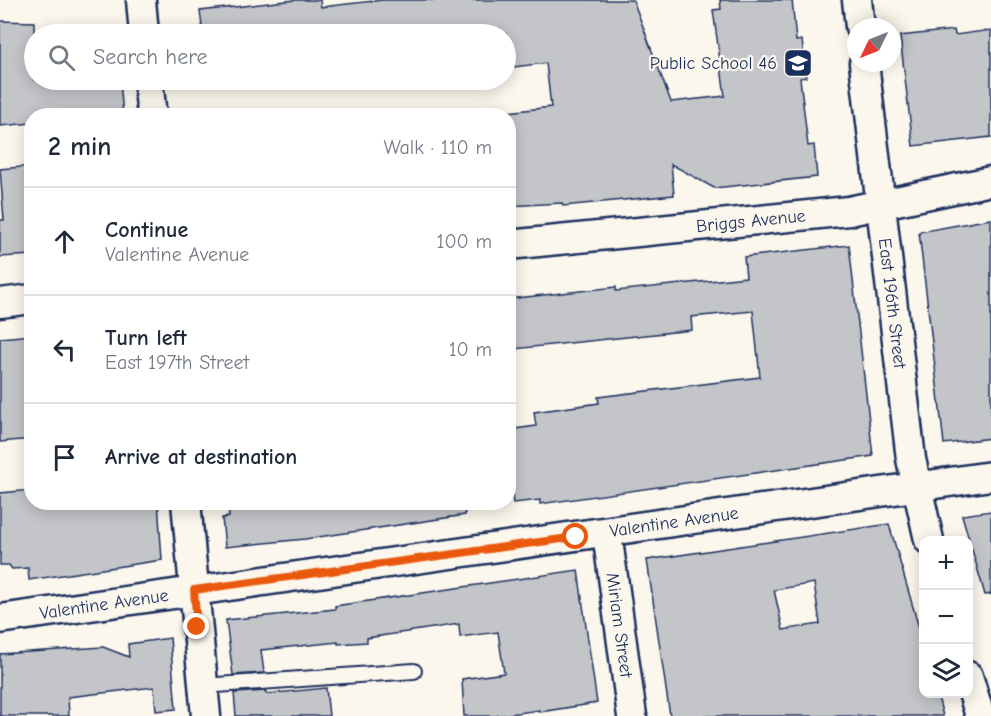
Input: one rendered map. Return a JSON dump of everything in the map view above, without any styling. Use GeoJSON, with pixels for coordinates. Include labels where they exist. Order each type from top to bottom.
{"type":"FeatureCollection","features":[{"type":"Feature","properties":{"kind":"street"},"geometry":{"type":"LineString","coordinates":[[141,0],[143,24]]}},
{"type":"Feature","properties":{"kind":"street"},"geometry":{"type":"LineString","coordinates":[[856,0],[859,18]]}},
{"type":"Feature","properties":{"kind":"street","name":"East 196th Street"},"geometry":{"type":"LineString","coordinates":[[865,72],[915,486],[928,536]]}},
{"type":"Feature","properties":{"kind":"street"},"geometry":{"type":"LineString","coordinates":[[149,90],[151,108]]}},
{"type":"Feature","properties":{"kind":"street","name":"Briggs Avenue"},"geometry":{"type":"LineString","coordinates":[[516,244],[849,211],[991,181]]}},
{"type":"Feature","properties":{"kind":"street"},"geometry":{"type":"LineString","coordinates":[[0,303],[24,300]]}},
{"type":"Feature","properties":{"kind":"street","name":"Valentine Avenue"},"geometry":{"type":"LineString","coordinates":[[0,619],[991,476]]}},
{"type":"Feature","properties":{"kind":"street"},"geometry":{"type":"LineString","coordinates":[[187,510],[206,716]]}},
{"type":"Feature","properties":{"kind":"street","name":"Miriam Street"},"geometry":{"type":"LineString","coordinates":[[607,533],[632,716]]}},
{"type":"Feature","properties":{"kind":"street"},"geometry":{"type":"LineString","coordinates":[[973,691],[980,716]]}},
{"type":"Feature","properties":{"kind":"lane"},"geometry":{"type":"LineString","coordinates":[[203,686],[414,671]]}},
{"type":"Feature","properties":{"kind":"building"},"geometry":{"type":"Polygon","coordinates":[[[295,0],[320,0],[321,7],[383,0],[633,0],[671,102],[725,96],[713,10],[721,9],[720,0],[792,0],[796,41],[802,40],[806,77],[800,78],[808,146],[814,145],[817,177],[714,188],[671,164],[674,195],[563,206],[562,203],[516,206],[516,111],[551,107],[546,63],[516,67],[516,24],[202,24],[200,11],[295,0]]]}},
{"type":"Feature","properties":{"kind":"building"},"geometry":{"type":"Polygon","coordinates":[[[0,21],[34,22],[34,24],[24,24],[24,90],[121,90],[122,108],[24,108],[24,124],[0,126],[0,21]]]}},
{"type":"Feature","properties":{"kind":"building"},"geometry":{"type":"Polygon","coordinates":[[[954,30],[955,35],[991,30],[991,137],[913,146],[901,36],[954,30]]]}},
{"type":"Feature","properties":{"kind":"building"},"geometry":{"type":"Polygon","coordinates":[[[24,167],[24,256],[0,257],[0,220],[4,220],[0,169],[24,167]]]}},
{"type":"Feature","properties":{"kind":"building"},"geometry":{"type":"Polygon","coordinates":[[[991,219],[991,438],[944,444],[919,232],[991,219]]]}},
{"type":"Feature","properties":{"kind":"building"},"geometry":{"type":"Polygon","coordinates":[[[849,245],[873,456],[540,504],[540,500],[516,503],[516,429],[536,426],[534,412],[599,403],[598,397],[760,377],[753,311],[691,317],[692,330],[516,349],[516,298],[616,287],[616,291],[746,277],[744,257],[849,245]]]}},
{"type":"Feature","properties":{"kind":"building"},"geometry":{"type":"Polygon","coordinates":[[[24,336],[24,440],[0,442],[0,338],[24,336]]]}},
{"type":"Feature","properties":{"kind":"building"},"geometry":{"type":"Polygon","coordinates":[[[24,491],[24,510],[159,510],[162,560],[29,580],[28,568],[12,569],[9,565],[0,565],[0,493],[24,491]]]}},
{"type":"Feature","properties":{"kind":"building"},"geometry":{"type":"Polygon","coordinates":[[[229,510],[465,510],[465,515],[305,539],[225,547],[222,518],[229,517],[229,510]]]}},
{"type":"Feature","properties":{"kind":"building"},"geometry":{"type":"Polygon","coordinates":[[[991,511],[991,594],[985,595],[973,553],[973,536],[968,536],[962,515],[991,511]]]}},
{"type":"Feature","properties":{"kind":"building"},"geometry":{"type":"Polygon","coordinates":[[[889,524],[919,628],[919,698],[938,698],[943,716],[670,716],[647,560],[889,524]],[[814,583],[774,590],[783,630],[820,624],[814,583]]]}},
{"type":"Feature","properties":{"kind":"building"},"geometry":{"type":"Polygon","coordinates":[[[578,570],[597,703],[539,712],[539,710],[495,716],[464,716],[462,679],[504,673],[498,632],[460,637],[459,624],[367,638],[367,642],[338,644],[338,642],[261,650],[264,673],[233,675],[226,620],[335,609],[335,606],[578,570]]]}},
{"type":"Feature","properties":{"kind":"building"},"geometry":{"type":"Polygon","coordinates":[[[170,638],[176,709],[156,711],[154,687],[68,697],[69,716],[0,716],[0,654],[103,647],[129,657],[128,644],[170,638]]]}},
{"type":"Feature","properties":{"kind":"building"},"geometry":{"type":"Polygon","coordinates":[[[326,688],[329,716],[236,716],[234,693],[266,691],[266,694],[326,688]]]}},
{"type":"Feature","properties":{"kind":"place","name":"Public School 46"},"geometry":{"type":"Point","coordinates":[798,63]}},
{"type":"Feature","properties":{"kind":"route"},"geometry":{"type":"LineString","coordinates":[[197,627],[194,590],[576,537]]}}]}
